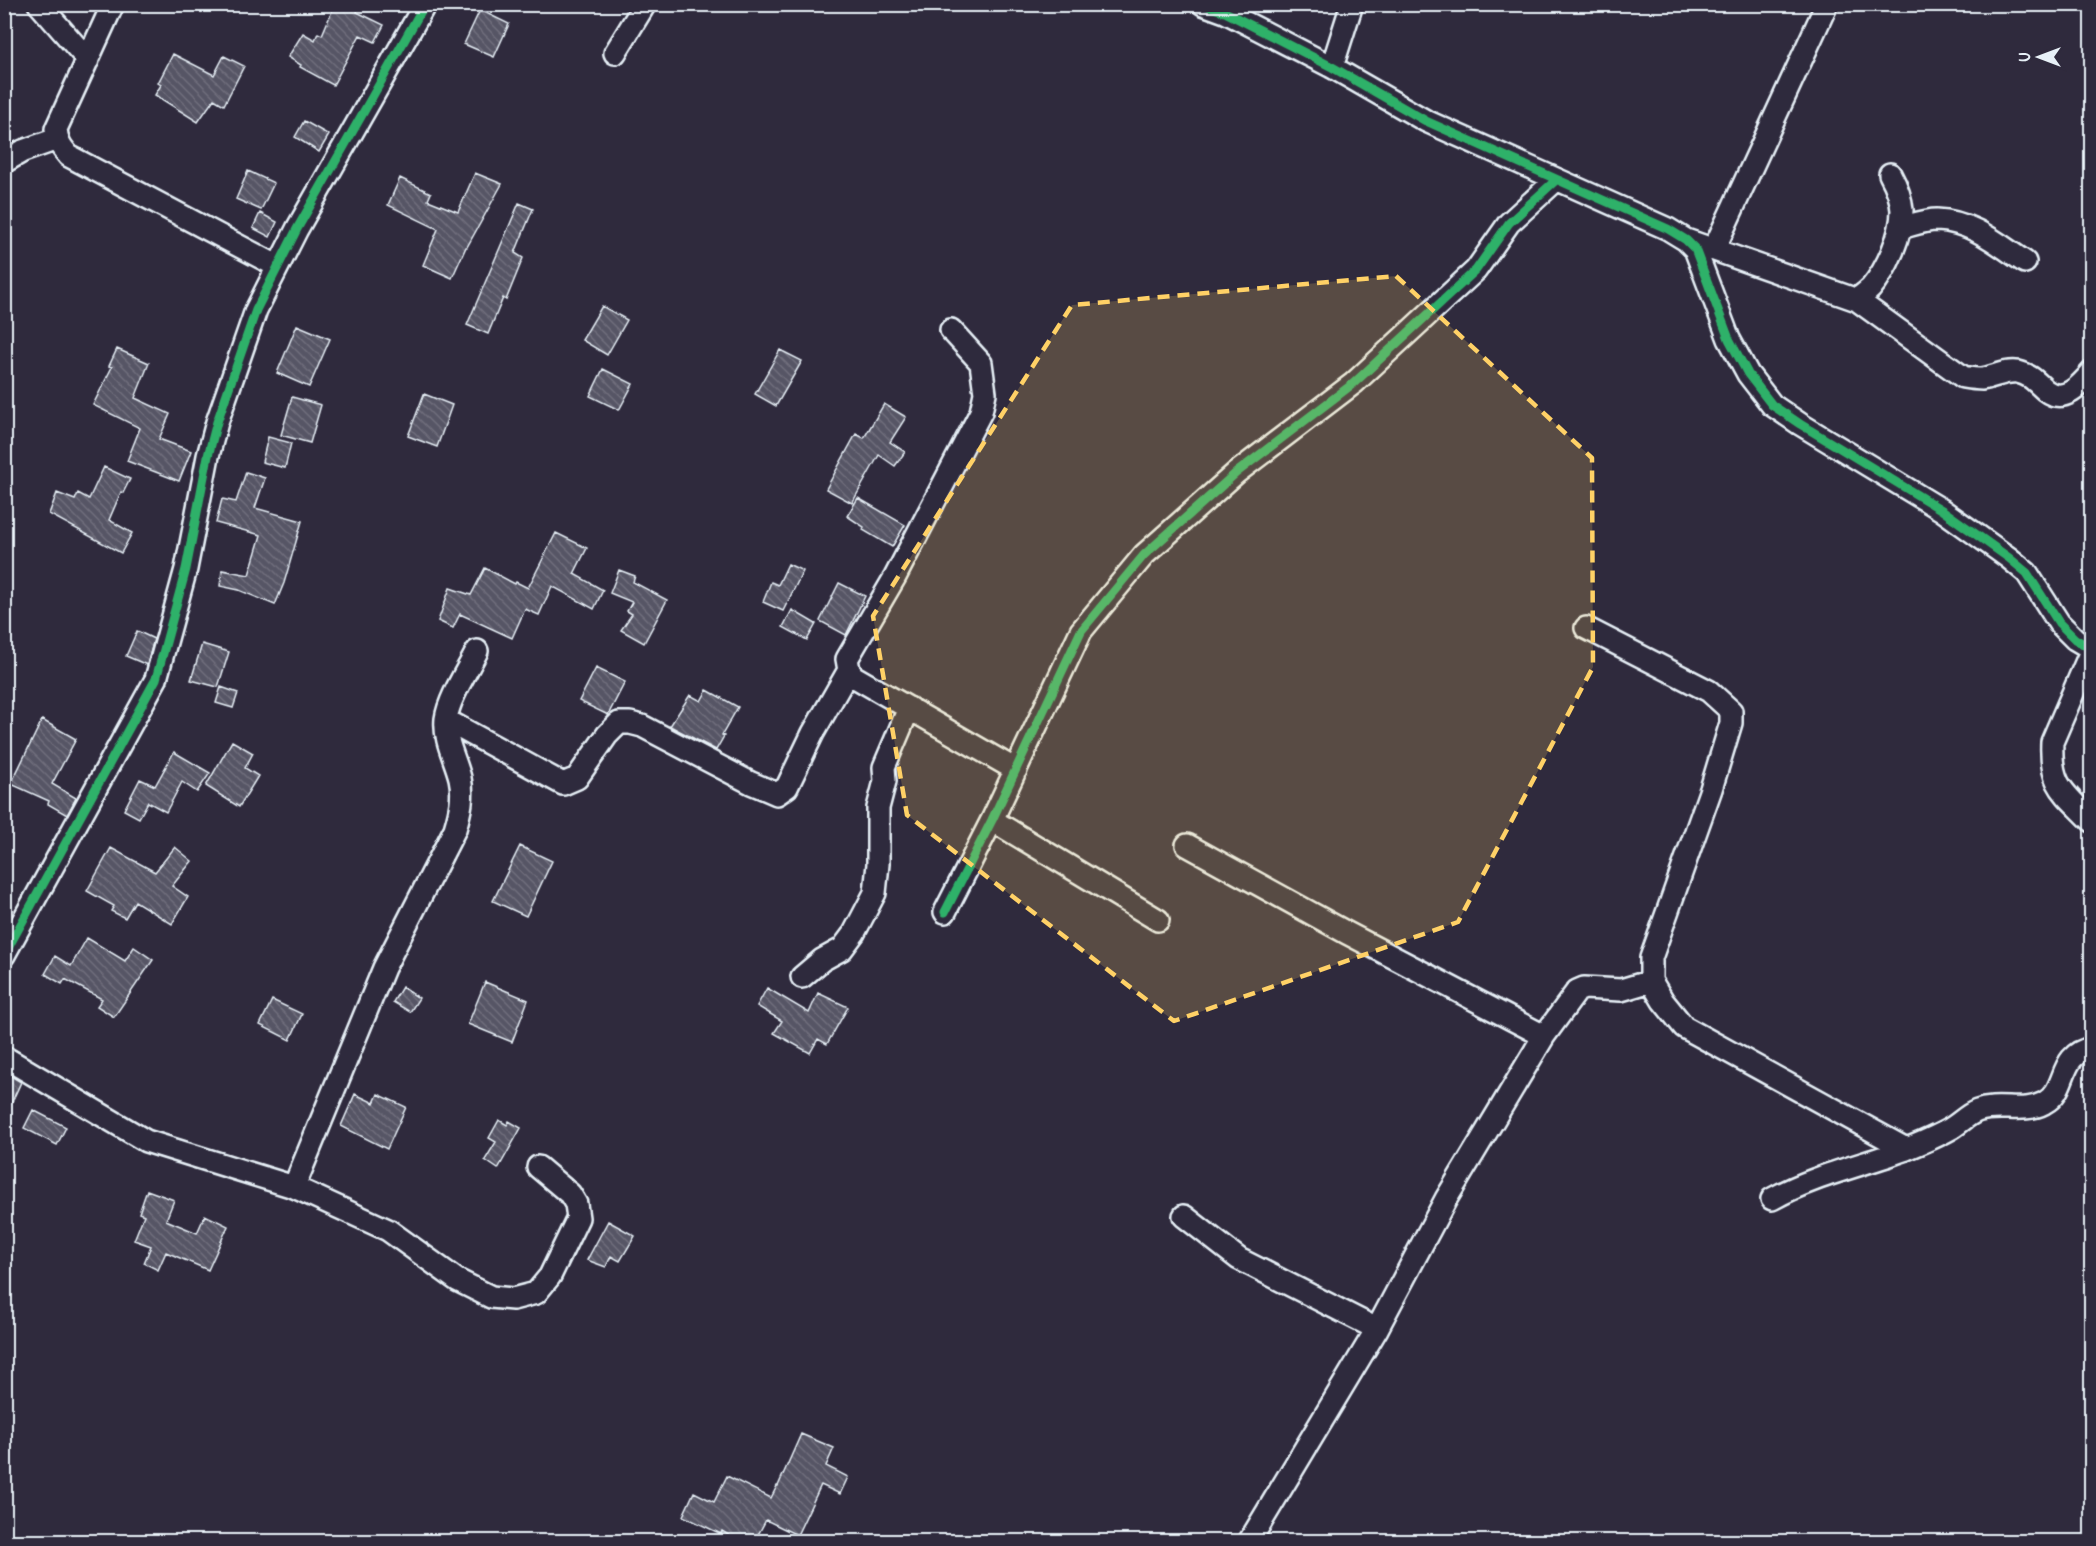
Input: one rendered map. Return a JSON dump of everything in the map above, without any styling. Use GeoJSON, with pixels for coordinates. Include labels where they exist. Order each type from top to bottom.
{"type":"FeatureCollection","features":[{"type":"Feature","properties":{"kind":"street"},"geometry":{"type":"LineString","coordinates":[[39,4],[88,60]]}},
{"type":"Feature","properties":{"kind":"street"},"geometry":{"type":"LineString","coordinates":[[113,4],[56,129],[57,139],[69,156],[277,266]]}},
{"type":"Feature","properties":{"kind":"street"},"geometry":{"type":"LineString","coordinates":[[4,955],[156,679],[186,569],[217,422],[256,310],[277,266],[425,4]]}},
{"type":"Feature","properties":{"kind":"street"},"geometry":{"type":"LineString","coordinates":[[615,53],[645,4]]}},
{"type":"Feature","properties":{"kind":"street"},"geometry":{"type":"LineString","coordinates":[[1203,4],[1225,12],[1332,67],[1426,121],[1668,229],[1686,240],[1695,249],[1729,339],[1748,374],[1772,405],[1942,510],[2009,558],[2026,573],[2059,623],[2075,639],[2091,649],[2052,742],[2054,775],[2062,790],[2091,821]]}},
{"type":"Feature","properties":{"kind":"street"},"geometry":{"type":"LineString","coordinates":[[1332,67],[1352,4]]}},
{"type":"Feature","properties":{"kind":"street"},"geometry":{"type":"LineString","coordinates":[[1714,249],[1826,6]]}},
{"type":"Feature","properties":{"kind":"street"},"geometry":{"type":"LineString","coordinates":[[4,162],[23,151],[57,139]]}},
{"type":"Feature","properties":{"kind":"street"},"geometry":{"type":"LineString","coordinates":[[1857,300],[1870,289],[1878,278],[1900,228],[1902,208],[1898,188],[1890,174]]}},
{"type":"Feature","properties":{"kind":"street"},"geometry":{"type":"LineString","coordinates":[[945,912],[992,820],[1081,631],[1144,555],[1236,473],[1354,383],[1476,270],[1509,223],[1556,180]]}},
{"type":"Feature","properties":{"kind":"street"},"geometry":{"type":"LineString","coordinates":[[1900,228],[1935,220],[1956,223],[1978,231],[2025,262]]}},
{"type":"Feature","properties":{"kind":"street"},"geometry":{"type":"LineString","coordinates":[[1686,240],[1857,300],[1963,377],[1981,379],[1997,374],[2017,372],[2033,377],[2047,391],[2061,395],[2078,388],[2091,372]]}},
{"type":"Feature","properties":{"kind":"street"},"geometry":{"type":"LineString","coordinates":[[951,330],[981,363],[985,393],[981,412],[895,577],[847,659],[853,676],[1016,770]]}},
{"type":"Feature","properties":{"kind":"street"},"geometry":{"type":"LineString","coordinates":[[1586,628],[1709,691],[1731,711],[1731,723],[1711,789],[1651,958],[1651,981],[1663,1001],[1684,1027],[1905,1149]]}},
{"type":"Feature","properties":{"kind":"street"},"geometry":{"type":"LineString","coordinates":[[294,1187],[384,968],[455,829],[462,806],[460,780],[446,736],[446,720],[449,708],[477,651]]}},
{"type":"Feature","properties":{"kind":"street"},"geometry":{"type":"LineString","coordinates":[[446,720],[562,784],[577,778],[607,735],[619,723],[630,723],[642,726],[751,783],[777,794],[787,788],[813,733],[849,670]]}},
{"type":"Feature","properties":{"kind":"street"},"geometry":{"type":"LineString","coordinates":[[802,977],[822,960],[842,949],[854,933],[875,893],[878,864],[878,808],[885,781],[884,767],[909,708]]}},
{"type":"Feature","properties":{"kind":"street"},"geometry":{"type":"LineString","coordinates":[[992,820],[1158,920]]}},
{"type":"Feature","properties":{"kind":"street"},"geometry":{"type":"LineString","coordinates":[[1187,845],[1347,933],[1544,1036]]}},
{"type":"Feature","properties":{"kind":"street"},"geometry":{"type":"LineString","coordinates":[[1249,1542],[1377,1329],[1446,1199],[1544,1036],[1577,992],[1584,988],[1621,990],[1651,981]]}},
{"type":"Feature","properties":{"kind":"street"},"geometry":{"type":"LineString","coordinates":[[1772,1199],[1798,1184],[1905,1149],[1949,1130],[1978,1111],[2042,1105],[2053,1098],[2070,1059],[2081,1050],[2091,1048]]}},
{"type":"Feature","properties":{"kind":"street"},"geometry":{"type":"LineString","coordinates":[[4,1057],[146,1141],[294,1187],[388,1230],[457,1280],[491,1297],[513,1299],[536,1293],[550,1276],[578,1218],[576,1204],[570,1194],[538,1167]]}},
{"type":"Feature","properties":{"kind":"street"},"geometry":{"type":"LineString","coordinates":[[1184,1216],[1239,1259],[1377,1329]]}},
{"type":"Feature","properties":{"kind":"highlighted area"},"geometry":{"type":"Polygon","coordinates":[[[1396,276],[1592,458],[1593,667],[1458,922],[1174,1021],[907,815],[873,616],[1072,305],[1396,276]]]}},
{"type":"Feature","properties":{"kind":"building"},"geometry":{"type":"Polygon","coordinates":[[[335,4],[360,4],[357,12],[384,25],[375,42],[360,35],[333,85],[300,67],[301,65],[288,57],[303,33],[315,40],[318,33],[322,35],[335,4]]]}},
{"type":"Feature","properties":{"kind":"building"},"geometry":{"type":"Polygon","coordinates":[[[480,10],[509,24],[494,57],[464,44],[480,10]]]}},
{"type":"Feature","properties":{"kind":"building"},"geometry":{"type":"Polygon","coordinates":[[[173,54],[214,75],[224,56],[244,66],[224,105],[214,99],[198,122],[155,95],[161,85],[158,83],[173,54]]]}},
{"type":"Feature","properties":{"kind":"building"},"geometry":{"type":"Polygon","coordinates":[[[304,121],[329,135],[319,152],[295,137],[304,121]]]}},
{"type":"Feature","properties":{"kind":"building"},"geometry":{"type":"Polygon","coordinates":[[[248,171],[274,183],[261,210],[236,199],[248,171]]]}},
{"type":"Feature","properties":{"kind":"building"},"geometry":{"type":"Polygon","coordinates":[[[475,173],[502,184],[466,247],[452,278],[423,265],[438,229],[388,205],[400,178],[431,193],[428,200],[458,212],[475,173]]]}},
{"type":"Feature","properties":{"kind":"building"},"geometry":{"type":"Polygon","coordinates":[[[519,203],[533,209],[515,253],[523,258],[506,300],[503,298],[488,334],[467,325],[519,203]]]}},
{"type":"Feature","properties":{"kind":"building"},"geometry":{"type":"Polygon","coordinates":[[[260,213],[277,222],[270,237],[253,228],[260,213]]]}},
{"type":"Feature","properties":{"kind":"building"},"geometry":{"type":"Polygon","coordinates":[[[602,306],[627,320],[607,355],[582,340],[602,306]]]}},
{"type":"Feature","properties":{"kind":"building"},"geometry":{"type":"Polygon","coordinates":[[[297,325],[330,339],[309,387],[277,373],[297,325]]]}},
{"type":"Feature","properties":{"kind":"building"},"geometry":{"type":"Polygon","coordinates":[[[117,349],[149,363],[135,398],[170,414],[159,439],[191,451],[179,481],[127,461],[140,428],[93,405],[112,367],[109,366],[117,349]]]}},
{"type":"Feature","properties":{"kind":"building"},"geometry":{"type":"Polygon","coordinates":[[[780,350],[802,361],[776,406],[755,394],[780,350]]]}},
{"type":"Feature","properties":{"kind":"building"},"geometry":{"type":"Polygon","coordinates":[[[603,369],[633,384],[619,410],[590,396],[603,369]]]}},
{"type":"Feature","properties":{"kind":"building"},"geometry":{"type":"Polygon","coordinates":[[[424,394],[452,405],[437,447],[408,436],[424,394]]]}},
{"type":"Feature","properties":{"kind":"building"},"geometry":{"type":"Polygon","coordinates":[[[292,397],[321,405],[310,443],[281,435],[292,397]]]}},
{"type":"Feature","properties":{"kind":"building"},"geometry":{"type":"Polygon","coordinates":[[[884,404],[906,417],[890,442],[905,452],[895,466],[879,455],[852,503],[826,489],[856,434],[864,438],[884,404]]]}},
{"type":"Feature","properties":{"kind":"building"},"geometry":{"type":"Polygon","coordinates":[[[268,437],[291,443],[285,468],[262,462],[268,437]]]}},
{"type":"Feature","properties":{"kind":"building"},"geometry":{"type":"Polygon","coordinates":[[[104,467],[130,479],[123,493],[121,492],[109,520],[132,533],[121,553],[49,514],[57,493],[75,500],[78,493],[89,499],[104,467]]]}},
{"type":"Feature","properties":{"kind":"building"},"geometry":{"type":"Polygon","coordinates":[[[246,472],[265,478],[255,508],[302,521],[284,583],[275,605],[239,590],[220,586],[222,570],[249,575],[261,535],[216,523],[222,499],[236,502],[246,472]]]}},
{"type":"Feature","properties":{"kind":"building"},"geometry":{"type":"Polygon","coordinates":[[[858,498],[905,525],[892,547],[863,530],[864,527],[847,516],[858,498]]]}},
{"type":"Feature","properties":{"kind":"building"},"geometry":{"type":"Polygon","coordinates":[[[556,533],[587,548],[574,574],[603,590],[594,609],[552,586],[539,615],[525,609],[512,638],[460,614],[453,628],[438,621],[450,588],[471,595],[485,568],[515,584],[516,582],[528,588],[556,533]]]}},
{"type":"Feature","properties":{"kind":"building"},"geometry":{"type":"Polygon","coordinates":[[[788,564],[803,571],[783,611],[763,602],[771,582],[778,585],[788,564]]]}},
{"type":"Feature","properties":{"kind":"building"},"geometry":{"type":"Polygon","coordinates":[[[619,570],[635,576],[633,582],[667,600],[644,643],[621,630],[632,614],[627,611],[632,602],[610,593],[619,570]]]}},
{"type":"Feature","properties":{"kind":"building"},"geometry":{"type":"Polygon","coordinates":[[[839,583],[865,596],[846,635],[820,621],[839,583]]]}},
{"type":"Feature","properties":{"kind":"building"},"geometry":{"type":"Polygon","coordinates":[[[792,610],[816,624],[807,640],[783,627],[792,610]]]}},
{"type":"Feature","properties":{"kind":"building"},"geometry":{"type":"Polygon","coordinates":[[[137,631],[154,639],[147,665],[126,656],[137,631]]]}},
{"type":"Feature","properties":{"kind":"building"},"geometry":{"type":"Polygon","coordinates":[[[202,644],[229,652],[218,687],[191,680],[202,644]]]}},
{"type":"Feature","properties":{"kind":"building"},"geometry":{"type":"Polygon","coordinates":[[[596,668],[625,682],[608,715],[579,701],[596,668]]]}},
{"type":"Feature","properties":{"kind":"building"},"geometry":{"type":"Polygon","coordinates":[[[221,687],[238,693],[233,708],[216,703],[221,687]]]}},
{"type":"Feature","properties":{"kind":"building"},"geometry":{"type":"Polygon","coordinates":[[[707,690],[738,707],[716,750],[670,726],[690,695],[701,701],[707,690]]]}},
{"type":"Feature","properties":{"kind":"building"},"geometry":{"type":"Polygon","coordinates":[[[42,720],[76,739],[52,784],[76,798],[67,815],[48,804],[49,801],[11,784],[42,720]]]}},
{"type":"Feature","properties":{"kind":"building"},"geometry":{"type":"Polygon","coordinates":[[[232,741],[253,753],[245,768],[258,776],[239,807],[206,786],[232,741]]]}},
{"type":"Feature","properties":{"kind":"building"},"geometry":{"type":"Polygon","coordinates":[[[174,752],[210,773],[197,792],[182,782],[166,812],[148,802],[139,818],[124,810],[140,779],[155,786],[174,752]]]}},
{"type":"Feature","properties":{"kind":"building"},"geometry":{"type":"Polygon","coordinates":[[[520,846],[552,861],[526,916],[493,901],[520,846]]]}},
{"type":"Feature","properties":{"kind":"building"},"geometry":{"type":"Polygon","coordinates":[[[175,847],[192,861],[172,886],[188,897],[172,924],[135,901],[125,918],[111,911],[114,906],[87,891],[111,848],[155,872],[175,847]]]}},
{"type":"Feature","properties":{"kind":"building"},"geometry":{"type":"Polygon","coordinates":[[[87,938],[125,961],[134,947],[153,960],[114,1017],[97,1006],[102,999],[65,979],[62,984],[45,974],[55,956],[71,966],[87,938]]]}},
{"type":"Feature","properties":{"kind":"building"},"geometry":{"type":"Polygon","coordinates":[[[485,982],[528,1000],[512,1042],[468,1024],[485,982]]]}},
{"type":"Feature","properties":{"kind":"building"},"geometry":{"type":"Polygon","coordinates":[[[402,987],[419,998],[410,1012],[393,1002],[402,987]]]}},
{"type":"Feature","properties":{"kind":"building"},"geometry":{"type":"Polygon","coordinates":[[[767,988],[809,1013],[818,993],[848,1007],[827,1044],[818,1039],[810,1053],[774,1033],[782,1021],[757,1006],[767,988]]]}},
{"type":"Feature","properties":{"kind":"building"},"geometry":{"type":"Polygon","coordinates":[[[272,1000],[302,1014],[290,1040],[260,1025],[272,1000]]]}},
{"type":"Feature","properties":{"kind":"building"},"geometry":{"type":"Polygon","coordinates":[[[4,1072],[21,1082],[4,1119],[4,1072]]]}},
{"type":"Feature","properties":{"kind":"building"},"geometry":{"type":"Polygon","coordinates":[[[355,1094],[374,1103],[378,1094],[406,1107],[387,1149],[341,1126],[355,1094]]]}},
{"type":"Feature","properties":{"kind":"building"},"geometry":{"type":"Polygon","coordinates":[[[33,1110],[66,1127],[57,1145],[24,1128],[33,1110]]]}},
{"type":"Feature","properties":{"kind":"building"},"geometry":{"type":"Polygon","coordinates":[[[499,1120],[507,1125],[509,1121],[521,1128],[498,1169],[485,1160],[496,1142],[489,1138],[499,1120]]]}},
{"type":"Feature","properties":{"kind":"building"},"geometry":{"type":"Polygon","coordinates":[[[147,1190],[174,1200],[166,1220],[197,1233],[205,1215],[228,1226],[208,1270],[166,1252],[158,1270],[144,1263],[151,1246],[134,1240],[144,1215],[139,1213],[147,1190]]]}},
{"type":"Feature","properties":{"kind":"building"},"geometry":{"type":"Polygon","coordinates":[[[608,1221],[635,1236],[620,1261],[611,1256],[606,1267],[587,1260],[608,1221]]]}},
{"type":"Feature","properties":{"kind":"building"},"geometry":{"type":"Polygon","coordinates":[[[801,1434],[834,1448],[826,1466],[848,1477],[840,1494],[821,1485],[797,1535],[766,1520],[754,1542],[739,1542],[722,1531],[721,1534],[683,1516],[694,1492],[714,1502],[727,1476],[771,1498],[801,1434]]]}},
{"type":"Feature","properties":{"kind":"cycle path"},"geometry":{"type":"LineString","coordinates":[[4,955],[156,679],[186,569],[217,422],[256,310],[297,229],[425,4]]}},
{"type":"Feature","properties":{"kind":"cycle path"},"geometry":{"type":"LineString","coordinates":[[1203,4],[1225,12],[1332,67],[1426,121],[1668,229],[1686,240],[1695,249],[1729,339],[1748,374],[1772,405],[1942,510],[2009,558],[2027,573],[2059,623],[2075,639],[2092,649]]}},
{"type":"Feature","properties":{"kind":"cycle path"},"geometry":{"type":"LineString","coordinates":[[945,912],[992,820],[1081,631],[1144,555],[1236,473],[1354,383],[1476,270],[1509,223],[1556,180]]}}]}
